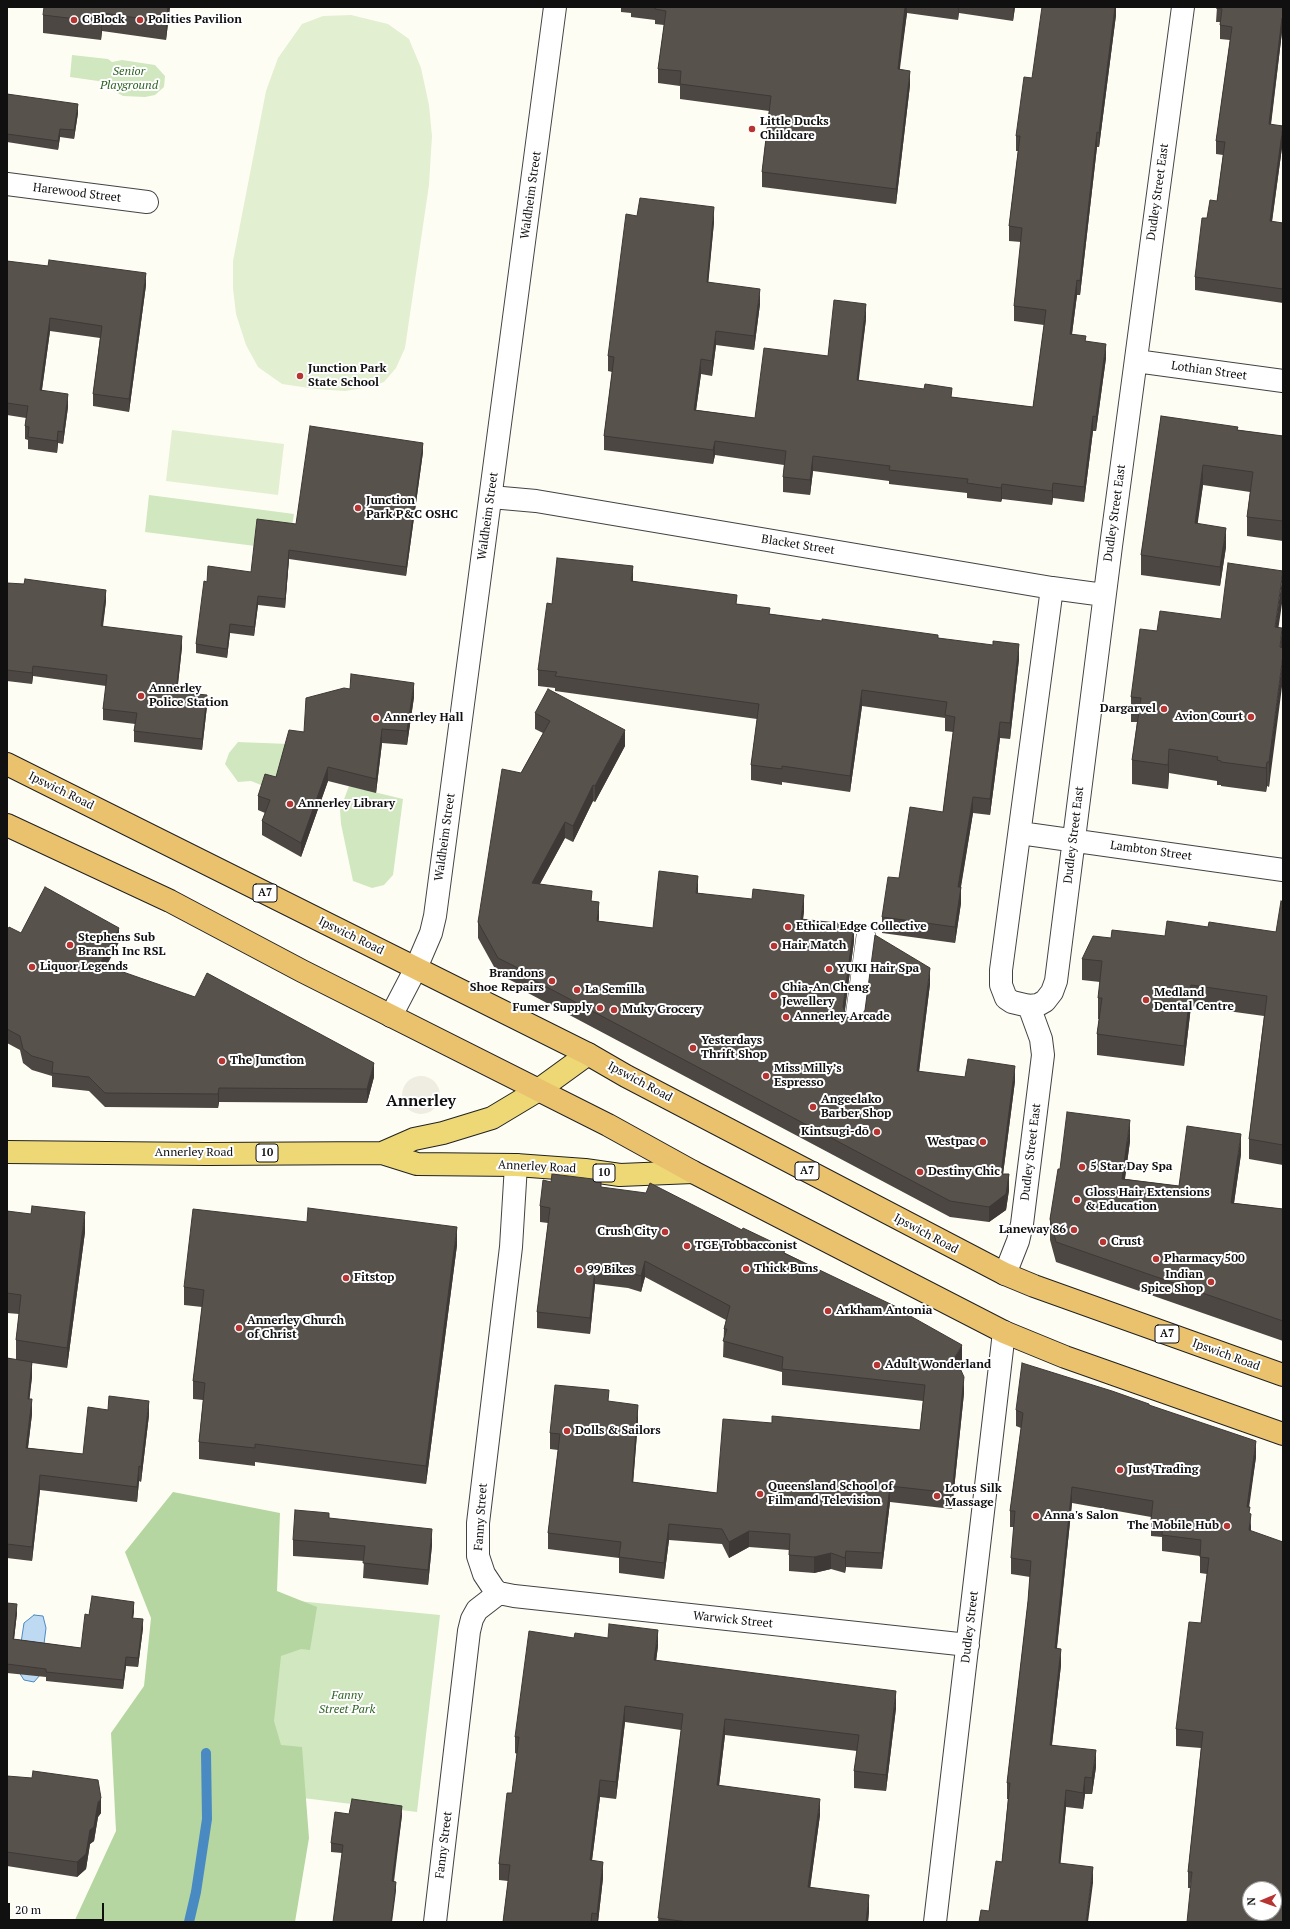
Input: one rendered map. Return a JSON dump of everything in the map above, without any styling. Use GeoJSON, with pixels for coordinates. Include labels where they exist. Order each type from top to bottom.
{"type":"FeatureCollection","features":[{"type":"Feature","properties":{"kind":"highway","name":"Ipswich Road"},"geometry":{"type":"LineString","coordinates":[[7,764],[588,1054],[632,1079],[1005,1274],[1040,1288],[1283,1375]]}},
{"type":"Feature","properties":{"kind":"highway"},"geometry":{"type":"LineString","coordinates":[[7,825],[170,901],[391,1016],[608,1125],[693,1172],[1004,1332],[1065,1357],[1283,1434]]}},
{"type":"Feature","properties":{"kind":"main road","name":"Annerley Road"},"geometry":{"type":"LineString","coordinates":[[382,1153],[414,1138],[456,1130],[492,1118],[588,1054]]}},
{"type":"Feature","properties":{"kind":"main road","name":"Annerley Road"},"geometry":{"type":"LineString","coordinates":[[7,1152],[207,1154],[382,1153],[416,1164],[516,1165],[585,1170],[620,1175],[693,1172]]}},
{"type":"Feature","properties":{"kind":"street","name":"Waldheim Street"},"geometry":{"type":"LineString","coordinates":[[391,1016],[416,968],[431,933],[435,916],[555,7]]}},
{"type":"Feature","properties":{"kind":"street","name":"Dudley Street East"},"geometry":{"type":"LineString","coordinates":[[1005,1274],[1018,1241],[1022,1224],[1043,1055],[1042,1039],[1029,1006],[1038,1005],[1045,1001],[1052,992],[1056,981],[1104,595],[1183,7]]}},
{"type":"Feature","properties":{"kind":"street","name":"Harewood Street"},"geometry":{"type":"LineString","coordinates":[[7,184],[147,202]]}},
{"type":"Feature","properties":{"kind":"street","name":"Lothian Street"},"geometry":{"type":"LineString","coordinates":[[1136,361],[1283,381]]}},
{"type":"Feature","properties":{"kind":"street","name":"Blacket Street"},"geometry":{"type":"LineString","coordinates":[[491,497],[543,503],[1052,588],[1104,595]]}},
{"type":"Feature","properties":{"kind":"street"},"geometry":{"type":"LineString","coordinates":[[1029,1006],[1012,1002],[1006,998],[1001,984],[1052,588]]}},
{"type":"Feature","properties":{"kind":"street","name":"Lambton Street"},"geometry":{"type":"LineString","coordinates":[[1020,833],[1283,870]]}},
{"type":"Feature","properties":{"kind":"street","name":"Fanny Street"},"geometry":{"type":"LineString","coordinates":[[435,1922],[469,1631],[472,1619],[477,1610],[499,1593],[484,1574],[478,1556],[478,1524],[511,1247],[516,1165]]}},
{"type":"Feature","properties":{"kind":"street","name":"Dudley Street"},"geometry":{"type":"LineString","coordinates":[[935,1922],[1004,1332]]}},
{"type":"Feature","properties":{"kind":"street","name":"Warwick Street"},"geometry":{"type":"LineString","coordinates":[[499,1593],[514,1596],[968,1645]]}},
{"type":"Feature","properties":{"kind":"lane"},"geometry":{"type":"LineString","coordinates":[[854,1024],[866,936]]}},
{"type":"Feature","properties":{"kind":"green space"},"geometry":{"type":"Polygon","coordinates":[[[351,15],[388,24],[409,39],[421,68],[429,105],[432,136],[429,185],[405,348],[396,368],[384,382],[370,387],[345,391],[316,389],[282,384],[258,367],[246,345],[236,314],[233,288],[233,261],[266,91],[278,58],[302,24],[323,16],[351,15]]]}},
{"type":"Feature","properties":{"kind":"green space","name":"Senior Playground"},"geometry":{"type":"Polygon","coordinates":[[[72,55],[108,59],[112,62],[122,60],[155,65],[165,76],[164,87],[155,95],[145,97],[123,96],[112,90],[105,82],[70,77],[72,55]]]}},
{"type":"Feature","properties":{"kind":"green space"},"geometry":{"type":"Polygon","coordinates":[[[172,430],[284,444],[278,495],[166,481],[172,430]]]}},
{"type":"Feature","properties":{"kind":"green space"},"geometry":{"type":"Polygon","coordinates":[[[149,495],[294,514],[291,532],[255,546],[145,532],[149,495]]]}},
{"type":"Feature","properties":{"kind":"green space"},"geometry":{"type":"Polygon","coordinates":[[[238,742],[289,744],[276,791],[251,781],[238,782],[225,764],[229,753],[238,742]]]}},
{"type":"Feature","properties":{"kind":"green space"},"geometry":{"type":"Polygon","coordinates":[[[349,786],[403,799],[393,875],[384,885],[372,888],[353,881],[341,824],[340,810],[349,786]]]}},
{"type":"Feature","properties":{"kind":"green space"},"geometry":{"type":"Polygon","coordinates":[[[173,1492],[280,1513],[277,1591],[317,1607],[310,1650],[301,1649],[281,1656],[274,1721],[281,1745],[302,1747],[309,1838],[295,1922],[74,1922],[116,1831],[111,1733],[144,1686],[151,1618],[125,1552],[173,1492]]]}},
{"type":"Feature","properties":{"kind":"green space","name":"Fanny Street Park"},"geometry":{"type":"Polygon","coordinates":[[[277,1599],[440,1615],[417,1812],[254,1792],[277,1599]]]}},
{"type":"Feature","properties":{"kind":"shaded area"},"geometry":{"type":"Polygon","coordinates":[[[417,1076],[425,1076],[435,1081],[439,1088],[439,1102],[435,1109],[425,1114],[417,1114],[407,1109],[405,1106],[402,1099],[402,1091],[407,1081],[410,1079],[417,1076]]]}},
{"type":"Feature","properties":{"kind":"water"},"geometry":{"type":"Polygon","coordinates":[[[34,1615],[43,1616],[46,1628],[40,1675],[34,1682],[24,1680],[17,1669],[24,1623],[34,1615]]]}},
{"type":"Feature","properties":{"kind":"building"},"geometry":{"type":"Polygon","coordinates":[[[44,7],[168,7],[166,22],[102,13],[101,22],[43,15],[44,7]]]}},
{"type":"Feature","properties":{"kind":"building"},"geometry":{"type":"Polygon","coordinates":[[[655,7],[905,7],[898,69],[910,71],[896,189],[762,172],[771,96],[680,84],[681,71],[658,69],[666,11],[655,9],[655,7]]]}},
{"type":"Feature","properties":{"kind":"building"},"geometry":{"type":"Polygon","coordinates":[[[1042,7],[1115,7],[1099,133],[1097,132],[1080,281],[1077,280],[1070,334],[1086,336],[1085,341],[1106,344],[1096,417],[1093,416],[1084,487],[1053,483],[1052,491],[1002,484],[1001,488],[967,483],[968,479],[889,470],[890,466],[813,456],[810,480],[783,477],[786,451],[715,441],[713,450],[604,436],[614,357],[608,356],[626,214],[637,216],[640,198],[714,207],[707,282],[760,289],[754,336],[716,331],[712,361],[701,359],[694,410],[755,418],[764,348],[828,356],[834,300],[866,304],[857,380],[924,389],[925,384],[952,388],[951,397],[1033,407],[1046,310],[1014,306],[1022,228],[1009,226],[1020,136],[1016,136],[1024,77],[1032,78],[1042,7]]]}},
{"type":"Feature","properties":{"kind":"building"},"geometry":{"type":"Polygon","coordinates":[[[1283,7],[1283,18],[1269,124],[1283,126],[1270,221],[1283,223],[1283,289],[1195,277],[1202,218],[1207,218],[1210,200],[1217,201],[1225,142],[1216,141],[1232,27],[1220,25],[1222,9],[1216,8],[1283,7]]]}},
{"type":"Feature","properties":{"kind":"building"},"geometry":{"type":"Polygon","coordinates":[[[7,94],[78,104],[74,130],[60,129],[58,141],[7,134],[7,94]]]}},
{"type":"Feature","properties":{"kind":"building"},"geometry":{"type":"Polygon","coordinates":[[[49,260],[146,273],[129,399],[93,394],[102,326],[50,318],[40,390],[68,394],[63,432],[58,431],[57,441],[28,437],[29,427],[25,426],[28,406],[7,403],[7,261],[48,266],[49,260]]]}},
{"type":"Feature","properties":{"kind":"building"},"geometry":{"type":"Polygon","coordinates":[[[1161,416],[1238,427],[1237,430],[1283,436],[1283,521],[1247,517],[1253,472],[1203,465],[1195,523],[1226,528],[1220,567],[1141,555],[1161,416]]]}},
{"type":"Feature","properties":{"kind":"building","name":"Junction Park P&C OSHC"},"geometry":{"type":"Polygon","coordinates":[[[310,426],[423,443],[406,567],[289,550],[285,599],[258,596],[254,627],[230,624],[227,649],[196,644],[204,581],[207,582],[208,566],[251,572],[257,519],[296,524],[310,426]]]}},
{"type":"Feature","properties":{"kind":"building"},"geometry":{"type":"Polygon","coordinates":[[[557,558],[633,566],[631,581],[737,595],[736,604],[770,608],[769,614],[822,621],[822,619],[938,635],[938,638],[993,645],[993,641],[1019,644],[1010,723],[1000,722],[990,799],[973,797],[958,887],[961,887],[955,927],[882,917],[888,877],[899,878],[910,807],[943,812],[955,717],[945,715],[947,702],[862,690],[850,776],[782,766],[782,769],[751,765],[759,704],[555,676],[557,672],[538,670],[547,603],[552,604],[557,558]]]}},
{"type":"Feature","properties":{"kind":"building"},"geometry":{"type":"Polygon","coordinates":[[[1228,563],[1283,571],[1275,627],[1282,628],[1280,647],[1283,648],[1283,655],[1269,762],[1267,762],[1266,768],[1221,762],[1217,760],[1218,757],[1169,749],[1168,765],[1132,760],[1141,698],[1131,697],[1140,629],[1157,631],[1160,611],[1221,619],[1228,563]]]}},
{"type":"Feature","properties":{"kind":"building"},"geometry":{"type":"Polygon","coordinates":[[[25,579],[106,590],[101,626],[182,636],[176,692],[207,695],[202,739],[134,731],[137,713],[103,709],[107,675],[33,666],[32,673],[7,670],[7,583],[24,584],[25,579]]]}},
{"type":"Feature","properties":{"kind":"building"},"geometry":{"type":"Polygon","coordinates":[[[351,674],[414,683],[407,731],[382,729],[376,779],[328,767],[301,843],[262,821],[270,800],[258,796],[265,774],[276,777],[289,730],[304,732],[306,698],[344,688],[350,689],[351,674]]]}},
{"type":"Feature","properties":{"kind":"building"},"geometry":{"type":"Polygon","coordinates":[[[548,689],[625,730],[595,786],[593,785],[573,826],[565,822],[532,883],[592,891],[591,901],[599,902],[597,921],[653,928],[659,871],[698,876],[696,893],[752,899],[753,889],[804,895],[801,919],[854,925],[843,1007],[847,1017],[852,1019],[858,1018],[865,1010],[875,935],[930,968],[917,1071],[965,1077],[968,1059],[1015,1066],[1001,1174],[1009,1174],[1006,1194],[989,1207],[950,1201],[528,977],[528,973],[498,958],[478,922],[502,769],[521,773],[550,721],[535,713],[548,689]]]}},
{"type":"Feature","properties":{"kind":"building"},"geometry":{"type":"Polygon","coordinates":[[[45,887],[119,928],[100,964],[195,997],[207,973],[374,1063],[367,1089],[219,1088],[218,1094],[105,1093],[89,1077],[52,1073],[53,1062],[32,1056],[23,1049],[20,1036],[7,1029],[7,931],[9,927],[21,933],[45,887]]]}},
{"type":"Feature","properties":{"kind":"building"},"geometry":{"type":"Polygon","coordinates":[[[1281,901],[1283,902],[1283,1145],[1249,1139],[1267,996],[1191,985],[1184,1046],[1097,1034],[1102,998],[1098,998],[1102,961],[1082,959],[1093,936],[1111,938],[1112,930],[1165,936],[1167,921],[1208,927],[1209,922],[1276,932],[1281,901]]]}},
{"type":"Feature","properties":{"kind":"building"},"geometry":{"type":"Polygon","coordinates":[[[1067,1112],[1130,1120],[1122,1179],[1179,1186],[1187,1126],[1241,1134],[1231,1203],[1283,1209],[1283,1321],[1056,1242],[1050,1219],[1058,1169],[1060,1169],[1067,1112]]]}},
{"type":"Feature","properties":{"kind":"building"},"geometry":{"type":"Polygon","coordinates":[[[552,1174],[601,1180],[601,1187],[646,1193],[650,1183],[742,1230],[743,1228],[785,1248],[784,1253],[905,1311],[905,1313],[962,1345],[955,1357],[964,1377],[952,1493],[890,1486],[882,1553],[846,1551],[845,1558],[831,1553],[814,1557],[789,1555],[790,1534],[749,1531],[729,1542],[722,1529],[669,1524],[664,1563],[619,1557],[621,1542],[548,1533],[560,1434],[550,1433],[555,1385],[609,1390],[608,1401],[638,1405],[632,1482],[717,1493],[723,1419],[772,1423],[772,1416],[920,1430],[925,1385],[782,1369],[783,1357],[723,1341],[727,1329],[724,1329],[730,1306],[645,1261],[641,1276],[628,1272],[595,1268],[590,1318],[537,1312],[550,1208],[540,1206],[543,1180],[551,1182],[552,1174]]]}},
{"type":"Feature","properties":{"kind":"building"},"geometry":{"type":"Polygon","coordinates":[[[32,1206],[85,1212],[67,1348],[16,1340],[21,1295],[7,1293],[7,1211],[31,1214],[32,1206]]]}},
{"type":"Feature","properties":{"kind":"building"},"geometry":{"type":"Polygon","coordinates":[[[308,1208],[457,1227],[426,1466],[255,1444],[255,1448],[199,1442],[205,1383],[193,1381],[204,1290],[184,1287],[193,1209],[307,1222],[308,1208]]]}},
{"type":"Feature","properties":{"kind":"building"},"geometry":{"type":"Polygon","coordinates":[[[7,1358],[32,1362],[28,1399],[32,1399],[26,1448],[83,1454],[88,1407],[108,1410],[109,1396],[149,1401],[137,1487],[40,1475],[32,1547],[7,1544],[7,1358]]]}},
{"type":"Feature","properties":{"kind":"building"},"geometry":{"type":"Polygon","coordinates":[[[1022,1363],[1112,1391],[1256,1441],[1247,1507],[1250,1507],[1249,1513],[1251,1514],[1249,1530],[1283,1542],[1283,1922],[1187,1922],[1192,1872],[1188,1872],[1203,1732],[1176,1729],[1189,1622],[1201,1623],[1209,1558],[1200,1557],[1201,1540],[1162,1535],[1163,1521],[1151,1520],[1153,1501],[1072,1487],[1055,1648],[1061,1649],[1050,1745],[1096,1750],[1092,1778],[1085,1777],[1083,1793],[1066,1790],[1059,1863],[1093,1867],[1086,1922],[979,1922],[981,1910],[989,1911],[996,1861],[1002,1862],[1010,1783],[1007,1783],[1028,1601],[1031,1561],[1011,1558],[1015,1511],[1010,1511],[1023,1413],[1016,1410],[1022,1363]]]}},
{"type":"Feature","properties":{"kind":"building"},"geometry":{"type":"Polygon","coordinates":[[[295,1510],[329,1513],[329,1518],[432,1529],[428,1570],[363,1563],[365,1546],[293,1540],[295,1510]]]}},
{"type":"Feature","properties":{"kind":"building"},"geometry":{"type":"Polygon","coordinates":[[[92,1596],[134,1602],[132,1618],[143,1619],[138,1658],[126,1657],[123,1680],[46,1672],[46,1669],[7,1664],[7,1603],[17,1604],[13,1639],[81,1648],[85,1614],[89,1615],[92,1596]]]}},
{"type":"Feature","properties":{"kind":"building"},"geometry":{"type":"Polygon","coordinates":[[[609,1624],[658,1630],[654,1660],[896,1691],[886,1775],[854,1771],[859,1735],[725,1719],[717,1785],[820,1799],[808,1887],[869,1895],[866,1922],[688,1922],[658,1918],[683,1714],[625,1706],[616,1782],[600,1780],[590,1860],[603,1862],[597,1914],[592,1913],[591,1922],[503,1922],[510,1865],[499,1864],[507,1793],[512,1793],[519,1737],[515,1737],[529,1631],[574,1638],[575,1633],[608,1638],[609,1624]]]}},
{"type":"Feature","properties":{"kind":"building"},"geometry":{"type":"Polygon","coordinates":[[[33,1771],[98,1780],[101,1798],[98,1802],[94,1827],[90,1830],[86,1854],[77,1862],[7,1852],[7,1776],[32,1778],[33,1771]]]}},
{"type":"Feature","properties":{"kind":"building"},"geometry":{"type":"Polygon","coordinates":[[[352,1799],[402,1806],[392,1881],[396,1882],[391,1922],[333,1922],[343,1845],[331,1843],[335,1812],[349,1814],[352,1799]]]}},
{"type":"Feature","properties":{"kind":"waterway"},"geometry":{"type":"LineString","coordinates":[[189,1922],[196,1892],[207,1819],[206,1753]]}},
{"type":"Feature","properties":{"kind":"place","name":"C Block"},"geometry":{"type":"Point","coordinates":[74,20]}},
{"type":"Feature","properties":{"kind":"place","name":"Polities Pavilion"},"geometry":{"type":"Point","coordinates":[140,20]}},
{"type":"Feature","properties":{"kind":"place","name":"Little Ducks Childcare"},"geometry":{"type":"Point","coordinates":[752,129]}},
{"type":"Feature","properties":{"kind":"place","name":"Junction Park State School"},"geometry":{"type":"Point","coordinates":[300,376]}},
{"type":"Feature","properties":{"kind":"place","name":"Junction Park P&C OSHC"},"geometry":{"type":"Point","coordinates":[358,508]}},
{"type":"Feature","properties":{"kind":"place","name":"Annerley Police Station"},"geometry":{"type":"Point","coordinates":[141,696]}},
{"type":"Feature","properties":{"kind":"place","name":"Dargarvel"},"geometry":{"type":"Point","coordinates":[1164,709]}},
{"type":"Feature","properties":{"kind":"place","name":"Avion Court"},"geometry":{"type":"Point","coordinates":[1251,717]}},
{"type":"Feature","properties":{"kind":"place","name":"Annerley Hall"},"geometry":{"type":"Point","coordinates":[376,718]}},
{"type":"Feature","properties":{"kind":"place","name":"Annerley Library"},"geometry":{"type":"Point","coordinates":[290,804]}},
{"type":"Feature","properties":{"kind":"place","name":"Ethical Edge Collective"},"geometry":{"type":"Point","coordinates":[788,927]}},
{"type":"Feature","properties":{"kind":"place","name":"Stephens Sub Branch Inc RSL"},"geometry":{"type":"Point","coordinates":[70,945]}},
{"type":"Feature","properties":{"kind":"place","name":"Hair Match"},"geometry":{"type":"Point","coordinates":[774,946]}},
{"type":"Feature","properties":{"kind":"place","name":"Liquor Legends"},"geometry":{"type":"Point","coordinates":[32,967]}},
{"type":"Feature","properties":{"kind":"place","name":"YUKI Hair Spa"},"geometry":{"type":"Point","coordinates":[829,969]}},
{"type":"Feature","properties":{"kind":"place","name":"Brandons Shoe Repairs"},"geometry":{"type":"Point","coordinates":[552,981]}},
{"type":"Feature","properties":{"kind":"place","name":"La Semilla"},"geometry":{"type":"Point","coordinates":[577,990]}},
{"type":"Feature","properties":{"kind":"place","name":"Chia-An Cheng Jewellery"},"geometry":{"type":"Point","coordinates":[774,995]}},
{"type":"Feature","properties":{"kind":"place","name":"Medland Dental Centre"},"geometry":{"type":"Point","coordinates":[1146,1000]}},
{"type":"Feature","properties":{"kind":"place","name":"Fumer Supply"},"geometry":{"type":"Point","coordinates":[600,1008]}},
{"type":"Feature","properties":{"kind":"place","name":"Muky Grocery"},"geometry":{"type":"Point","coordinates":[614,1010]}},
{"type":"Feature","properties":{"kind":"place","name":"Annerley Arcade"},"geometry":{"type":"Point","coordinates":[786,1017]}},
{"type":"Feature","properties":{"kind":"place","name":"Yesterdays Thrift Shop"},"geometry":{"type":"Point","coordinates":[693,1048]}},
{"type":"Feature","properties":{"kind":"place","name":"The Junction"},"geometry":{"type":"Point","coordinates":[222,1061]}},
{"type":"Feature","properties":{"kind":"place","name":"Miss Milly’s Espresso"},"geometry":{"type":"Point","coordinates":[766,1076]}},
{"type":"Feature","properties":{"kind":"place","name":"Angeelako Barber Shop"},"geometry":{"type":"Point","coordinates":[813,1107]}},
{"type":"Feature","properties":{"kind":"place","name":"Kintsugi-dō"},"geometry":{"type":"Point","coordinates":[877,1132]}},
{"type":"Feature","properties":{"kind":"place","name":"Westpac"},"geometry":{"type":"Point","coordinates":[983,1142]}},
{"type":"Feature","properties":{"kind":"place","name":"5 Star Day Spa"},"geometry":{"type":"Point","coordinates":[1082,1167]}},
{"type":"Feature","properties":{"kind":"place","name":"Destiny Chic"},"geometry":{"type":"Point","coordinates":[920,1172]}},
{"type":"Feature","properties":{"kind":"place","name":"Gloss Hair Extensions & Education"},"geometry":{"type":"Point","coordinates":[1077,1200]}},
{"type":"Feature","properties":{"kind":"place","name":"Laneway 86"},"geometry":{"type":"Point","coordinates":[1074,1230]}},
{"type":"Feature","properties":{"kind":"place","name":"Crush City"},"geometry":{"type":"Point","coordinates":[665,1232]}},
{"type":"Feature","properties":{"kind":"place","name":"Crust"},"geometry":{"type":"Point","coordinates":[1103,1242]}},
{"type":"Feature","properties":{"kind":"place","name":"TGE Tobbacconist"},"geometry":{"type":"Point","coordinates":[687,1246]}},
{"type":"Feature","properties":{"kind":"place","name":"Pharmacy 500"},"geometry":{"type":"Point","coordinates":[1156,1259]}},
{"type":"Feature","properties":{"kind":"place","name":"Thick Buns"},"geometry":{"type":"Point","coordinates":[746,1269]}},
{"type":"Feature","properties":{"kind":"place","name":"99 Bikes"},"geometry":{"type":"Point","coordinates":[579,1270]}},
{"type":"Feature","properties":{"kind":"place","name":"Fitstop"},"geometry":{"type":"Point","coordinates":[346,1278]}},
{"type":"Feature","properties":{"kind":"place","name":"Indian Spice Shop"},"geometry":{"type":"Point","coordinates":[1211,1282]}},
{"type":"Feature","properties":{"kind":"place","name":"Arkham Antonia"},"geometry":{"type":"Point","coordinates":[828,1311]}},
{"type":"Feature","properties":{"kind":"place","name":"Annerley Church of Christ"},"geometry":{"type":"Point","coordinates":[239,1328]}},
{"type":"Feature","properties":{"kind":"place","name":"Adult Wonderland"},"geometry":{"type":"Point","coordinates":[877,1365]}},
{"type":"Feature","properties":{"kind":"place","name":"Dolls & Sailors"},"geometry":{"type":"Point","coordinates":[567,1431]}},
{"type":"Feature","properties":{"kind":"place","name":"Just Trading"},"geometry":{"type":"Point","coordinates":[1120,1470]}},
{"type":"Feature","properties":{"kind":"place","name":"Queensland School of Film and Television"},"geometry":{"type":"Point","coordinates":[760,1494]}},
{"type":"Feature","properties":{"kind":"place","name":"Lotus Silk Massage"},"geometry":{"type":"Point","coordinates":[937,1496]}},
{"type":"Feature","properties":{"kind":"place","name":"Anna's Salon"},"geometry":{"type":"Point","coordinates":[1036,1516]}},
{"type":"Feature","properties":{"kind":"place","name":"The Mobile Hub"},"geometry":{"type":"Point","coordinates":[1227,1526]}},
{"type":"Feature","properties":{"kind":"district","name":"Annerley"},"geometry":{"type":"Point","coordinates":[421,1101]}}]}
